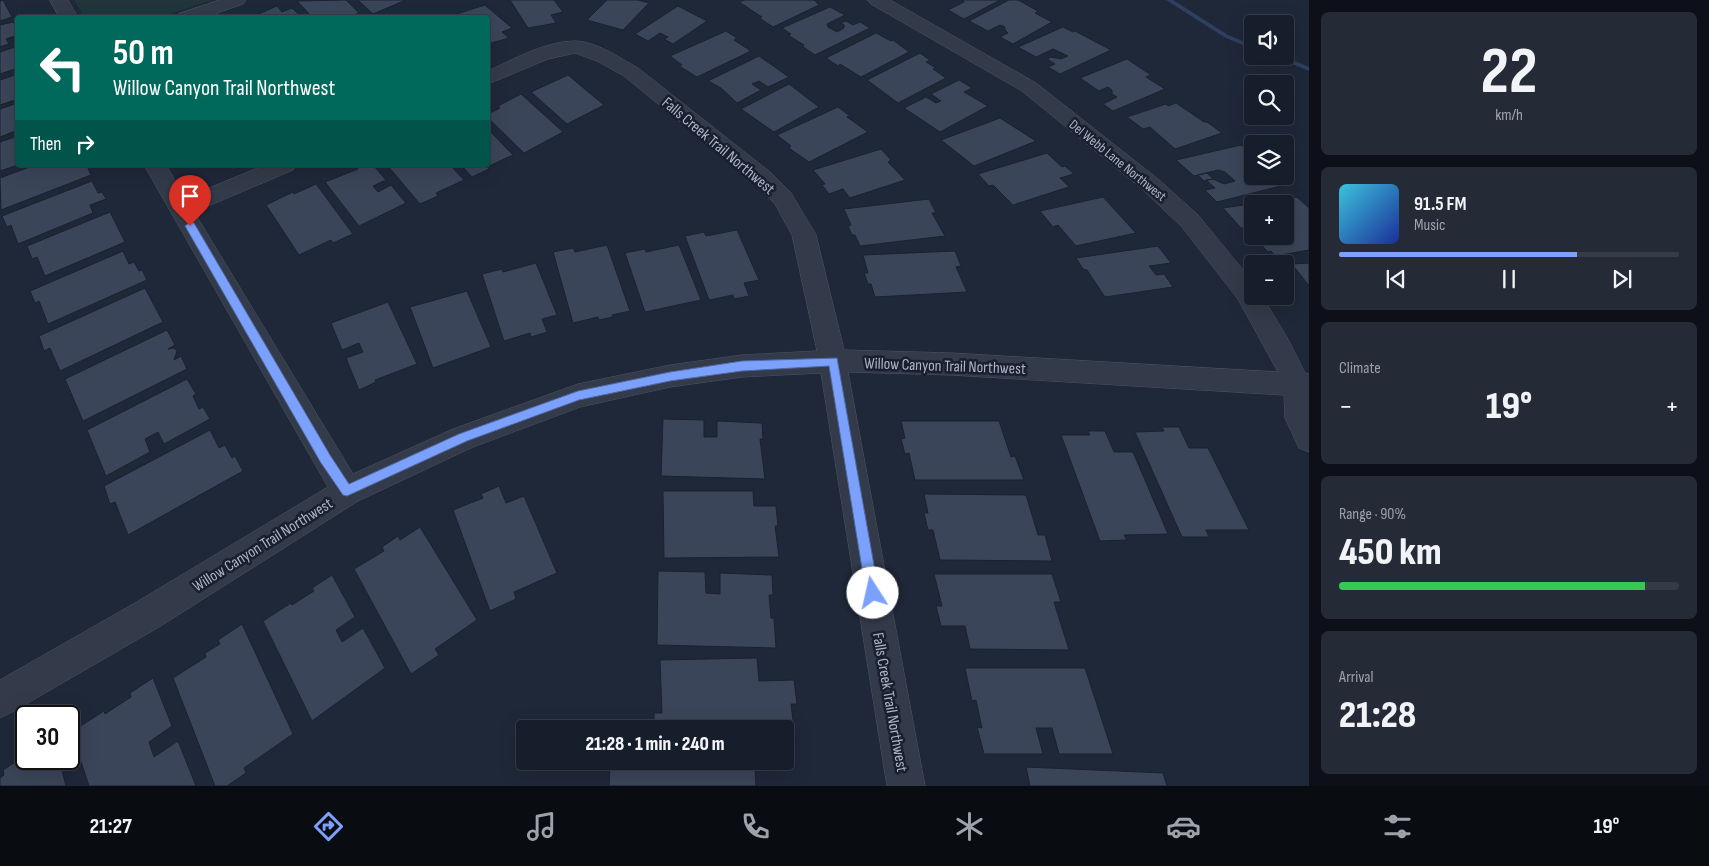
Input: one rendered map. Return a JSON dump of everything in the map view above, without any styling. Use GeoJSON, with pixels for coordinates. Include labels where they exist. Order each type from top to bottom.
{"type":"FeatureCollection","features":[{"type":"Feature","properties":{"kind":"street"},"geometry":{"type":"LineString","coordinates":[[59,0],[68,15]]}},
{"type":"Feature","properties":{"kind":"street"},"geometry":{"type":"LineString","coordinates":[[193,15],[237,0]]}},
{"type":"Feature","properties":{"kind":"street","name":"Del Webb Lane Northwest"},"geometry":{"type":"LineString","coordinates":[[877,0],[1029,87],[1150,184],[1190,220],[1246,292],[1305,388],[1299,418],[1309,439]]}},
{"type":"Feature","properties":{"kind":"street","name":"Falls Creek Trail Northwest"},"geometry":{"type":"LineString","coordinates":[[490,77],[546,54],[576,47],[609,59],[631,72],[762,177],[783,199],[804,235],[833,361],[906,786]]}},
{"type":"Feature","properties":{"kind":"street"},"geometry":{"type":"LineString","coordinates":[[156,167],[326,459],[347,491]]}},
{"type":"Feature","properties":{"kind":"street"},"geometry":{"type":"LineString","coordinates":[[180,209],[280,167]]}},
{"type":"Feature","properties":{"kind":"street","name":"Willow Canyon Trail Northwest"},"geometry":{"type":"LineString","coordinates":[[0,700],[147,615],[347,491],[463,438],[578,396],[670,376],[742,366],[833,361],[951,364],[1305,388]]}},
{"type":"Feature","properties":{"kind":"green space"},"geometry":{"type":"Polygon","coordinates":[[[74,0],[213,0],[167,15],[83,15],[74,0]]]}},
{"type":"Feature","properties":{"kind":"building"},"geometry":{"type":"Polygon","coordinates":[[[3,0],[12,17],[0,21],[0,1],[3,0]]]}},
{"type":"Feature","properties":{"kind":"building"},"geometry":{"type":"Polygon","coordinates":[[[346,0],[359,13],[354,15],[310,15],[297,1],[346,0]]]}},
{"type":"Feature","properties":{"kind":"building"},"geometry":{"type":"Polygon","coordinates":[[[358,0],[406,0],[373,14],[358,0]]]}},
{"type":"Feature","properties":{"kind":"building"},"geometry":{"type":"Polygon","coordinates":[[[510,0],[554,0],[563,12],[551,15],[556,23],[528,28],[510,0]]]}},
{"type":"Feature","properties":{"kind":"building"},"geometry":{"type":"Polygon","coordinates":[[[607,0],[638,0],[649,3],[623,30],[587,20],[607,0]]]}},
{"type":"Feature","properties":{"kind":"building"},"geometry":{"type":"Polygon","coordinates":[[[745,0],[814,0],[819,5],[773,27],[759,18],[762,17],[739,2],[745,0]]]}},
{"type":"Feature","properties":{"kind":"building"},"geometry":{"type":"Polygon","coordinates":[[[963,0],[1000,0],[964,19],[948,10],[964,2],[963,0]]]}},
{"type":"Feature","properties":{"kind":"building"},"geometry":{"type":"Polygon","coordinates":[[[1009,0],[1018,0],[1038,11],[1035,13],[1052,22],[1013,44],[1000,37],[1008,33],[1005,27],[1000,25],[988,31],[969,21],[1009,0]]]}},
{"type":"Feature","properties":{"kind":"building"},"geometry":{"type":"Polygon","coordinates":[[[485,5],[512,28],[502,32],[509,38],[490,43],[490,15],[453,15],[485,5]]]}},
{"type":"Feature","properties":{"kind":"building"},"geometry":{"type":"Polygon","coordinates":[[[277,6],[282,12],[292,8],[299,15],[257,15],[277,6]]]}},
{"type":"Feature","properties":{"kind":"building"},"geometry":{"type":"Polygon","coordinates":[[[678,6],[707,21],[673,44],[664,39],[668,37],[660,33],[648,41],[635,34],[678,6]]]}},
{"type":"Feature","properties":{"kind":"building"},"geometry":{"type":"Polygon","coordinates":[[[830,7],[845,15],[827,24],[828,27],[837,32],[844,28],[844,25],[841,23],[846,21],[853,25],[860,22],[870,28],[815,55],[788,35],[791,34],[782,28],[830,7]]]}},
{"type":"Feature","properties":{"kind":"building"},"geometry":{"type":"Polygon","coordinates":[[[13,22],[15,25],[15,36],[6,39],[9,44],[0,47],[0,25],[13,22]]]}},
{"type":"Feature","properties":{"kind":"building"},"geometry":{"type":"Polygon","coordinates":[[[1063,27],[1073,32],[1075,31],[1111,50],[1060,74],[1048,67],[1055,64],[1047,59],[1051,57],[1061,59],[1068,56],[1053,49],[1036,57],[1018,47],[1063,27]]]}},
{"type":"Feature","properties":{"kind":"building"},"geometry":{"type":"Polygon","coordinates":[[[726,31],[737,38],[734,40],[751,51],[697,77],[679,66],[682,65],[670,56],[726,31]]]}},
{"type":"Feature","properties":{"kind":"building"},"geometry":{"type":"Polygon","coordinates":[[[876,33],[891,41],[893,40],[909,52],[861,77],[826,58],[876,33]]]}},
{"type":"Feature","properties":{"kind":"building"},"geometry":{"type":"Polygon","coordinates":[[[15,47],[15,69],[0,74],[0,52],[15,47]]]}},
{"type":"Feature","properties":{"kind":"building"},"geometry":{"type":"Polygon","coordinates":[[[920,53],[930,60],[926,62],[936,68],[933,69],[946,78],[898,103],[867,80],[920,53]]]}},
{"type":"Feature","properties":{"kind":"building"},"geometry":{"type":"Polygon","coordinates":[[[759,56],[789,77],[768,87],[759,81],[752,84],[761,90],[737,103],[721,88],[708,81],[759,56]]]}},
{"type":"Feature","properties":{"kind":"building"},"geometry":{"type":"Polygon","coordinates":[[[1127,59],[1151,75],[1146,77],[1165,89],[1113,111],[1103,104],[1117,97],[1112,94],[1112,90],[1108,87],[1099,91],[1080,78],[1127,59]]]}},
{"type":"Feature","properties":{"kind":"building"},"geometry":{"type":"Polygon","coordinates":[[[15,75],[15,100],[0,105],[0,80],[15,75]]]}},
{"type":"Feature","properties":{"kind":"building"},"geometry":{"type":"Polygon","coordinates":[[[568,75],[604,105],[567,124],[531,92],[568,75]]]}},
{"type":"Feature","properties":{"kind":"building"},"geometry":{"type":"Polygon","coordinates":[[[959,80],[972,88],[964,92],[988,106],[940,132],[904,108],[926,97],[936,103],[941,101],[931,94],[959,80]]]}},
{"type":"Feature","properties":{"kind":"building"},"geometry":{"type":"Polygon","coordinates":[[[789,84],[819,107],[774,132],[741,109],[789,84]]]}},
{"type":"Feature","properties":{"kind":"building"},"geometry":{"type":"Polygon","coordinates":[[[521,94],[563,132],[524,153],[490,120],[490,113],[500,108],[498,106],[521,94]]]}},
{"type":"Feature","properties":{"kind":"building"},"geometry":{"type":"Polygon","coordinates":[[[1176,103],[1222,133],[1175,149],[1150,127],[1143,129],[1127,117],[1166,104],[1168,106],[1176,103]]]}},
{"type":"Feature","properties":{"kind":"building"},"geometry":{"type":"Polygon","coordinates":[[[15,104],[15,131],[0,137],[0,109],[15,104]]]}},
{"type":"Feature","properties":{"kind":"building"},"geometry":{"type":"Polygon","coordinates":[[[838,107],[850,116],[847,117],[868,132],[809,162],[789,148],[791,146],[777,135],[838,107]]]}},
{"type":"Feature","properties":{"kind":"building"},"geometry":{"type":"Polygon","coordinates":[[[1000,118],[1036,141],[974,166],[941,140],[1000,118]]]}},
{"type":"Feature","properties":{"kind":"building"},"geometry":{"type":"Polygon","coordinates":[[[490,131],[513,155],[490,166],[490,131]]]}},
{"type":"Feature","properties":{"kind":"building"},"geometry":{"type":"Polygon","coordinates":[[[15,137],[15,166],[0,171],[0,142],[15,137]]]}},
{"type":"Feature","properties":{"kind":"building"},"geometry":{"type":"Polygon","coordinates":[[[1241,145],[1244,147],[1244,185],[1285,185],[1217,202],[1205,190],[1215,188],[1206,180],[1213,179],[1224,184],[1235,181],[1225,172],[1218,170],[1194,176],[1176,160],[1241,145]]]}},
{"type":"Feature","properties":{"kind":"building"},"geometry":{"type":"Polygon","coordinates":[[[881,149],[891,160],[888,162],[905,180],[850,198],[843,189],[829,194],[822,185],[825,184],[813,170],[881,149]]]}},
{"type":"Feature","properties":{"kind":"building"},"geometry":{"type":"Polygon","coordinates":[[[1047,153],[1062,167],[1065,166],[1074,174],[1060,178],[1069,187],[1013,205],[993,185],[989,186],[978,174],[1047,153]]]}},
{"type":"Feature","properties":{"kind":"building"},"geometry":{"type":"Polygon","coordinates":[[[30,167],[87,167],[91,175],[1,210],[0,178],[30,167]]]}},
{"type":"Feature","properties":{"kind":"building"},"geometry":{"type":"Polygon","coordinates":[[[357,167],[375,167],[386,180],[373,186],[378,192],[391,185],[406,203],[359,226],[325,182],[358,169],[357,167]]]}},
{"type":"Feature","properties":{"kind":"building"},"geometry":{"type":"Polygon","coordinates":[[[389,167],[452,167],[464,180],[436,193],[438,196],[420,204],[389,167]]]}},
{"type":"Feature","properties":{"kind":"building"},"geometry":{"type":"Polygon","coordinates":[[[463,167],[487,167],[489,169],[472,177],[463,167]]]}},
{"type":"Feature","properties":{"kind":"building"},"geometry":{"type":"Polygon","coordinates":[[[1207,173],[1213,179],[1204,181],[1198,175],[1207,173]]]}},
{"type":"Feature","properties":{"kind":"building"},"geometry":{"type":"Polygon","coordinates":[[[92,181],[98,193],[102,192],[106,199],[90,205],[93,213],[18,244],[11,225],[7,227],[2,216],[92,181]]]}},
{"type":"Feature","properties":{"kind":"building"},"geometry":{"type":"Polygon","coordinates":[[[316,184],[353,234],[333,243],[331,240],[299,255],[266,205],[293,192],[294,194],[316,184]]]}},
{"type":"Feature","properties":{"kind":"building"},"geometry":{"type":"Polygon","coordinates":[[[1103,197],[1136,233],[1076,246],[1058,225],[1053,227],[1040,211],[1103,197]]]}},
{"type":"Feature","properties":{"kind":"building"},"geometry":{"type":"Polygon","coordinates":[[[1294,197],[1297,197],[1309,208],[1309,250],[1274,255],[1262,245],[1294,245],[1294,197]]]}},
{"type":"Feature","properties":{"kind":"building"},"geometry":{"type":"Polygon","coordinates":[[[929,199],[936,213],[932,213],[945,236],[860,246],[848,226],[851,225],[844,209],[929,199]]]}},
{"type":"Feature","properties":{"kind":"building"},"geometry":{"type":"Polygon","coordinates":[[[1244,205],[1244,227],[1241,228],[1223,208],[1244,205]]]}},
{"type":"Feature","properties":{"kind":"building"},"geometry":{"type":"Polygon","coordinates":[[[110,212],[125,242],[45,276],[37,257],[32,259],[27,246],[110,212]]]}},
{"type":"Feature","properties":{"kind":"building"},"geometry":{"type":"Polygon","coordinates":[[[737,230],[759,280],[744,283],[749,296],[734,299],[733,295],[709,300],[685,236],[704,232],[706,236],[737,230]]]}},
{"type":"Feature","properties":{"kind":"building"},"geometry":{"type":"Polygon","coordinates":[[[607,245],[630,311],[599,320],[598,317],[573,323],[553,252],[573,248],[575,252],[607,245]]]}},
{"type":"Feature","properties":{"kind":"building"},"geometry":{"type":"Polygon","coordinates":[[[679,245],[701,300],[645,312],[625,253],[645,249],[646,252],[679,245]]]}},
{"type":"Feature","properties":{"kind":"building"},"geometry":{"type":"Polygon","coordinates":[[[1158,246],[1171,263],[1149,266],[1156,275],[1164,274],[1173,287],[1105,297],[1087,270],[1083,269],[1076,258],[1158,246]]]}},
{"type":"Feature","properties":{"kind":"building"},"geometry":{"type":"Polygon","coordinates":[[[123,251],[129,264],[134,262],[139,271],[142,270],[147,280],[48,324],[39,301],[35,303],[30,291],[123,251]]]}},
{"type":"Feature","properties":{"kind":"building"},"geometry":{"type":"Polygon","coordinates":[[[955,251],[961,266],[956,267],[967,292],[875,297],[871,284],[868,284],[864,273],[868,273],[863,255],[955,251]]]}},
{"type":"Feature","properties":{"kind":"building"},"geometry":{"type":"Polygon","coordinates":[[[536,263],[557,315],[542,319],[547,332],[531,337],[530,333],[504,341],[482,274],[502,269],[503,272],[536,263]]]}},
{"type":"Feature","properties":{"kind":"building"},"geometry":{"type":"Polygon","coordinates":[[[1309,263],[1309,286],[1294,267],[1294,264],[1309,263]]]}},
{"type":"Feature","properties":{"kind":"building"},"geometry":{"type":"Polygon","coordinates":[[[145,288],[163,322],[60,371],[50,348],[44,351],[39,336],[145,288]]]}},
{"type":"Feature","properties":{"kind":"building"},"geometry":{"type":"Polygon","coordinates":[[[467,291],[491,347],[433,368],[410,307],[467,291]]]}},
{"type":"Feature","properties":{"kind":"building"},"geometry":{"type":"Polygon","coordinates":[[[388,302],[417,364],[375,380],[376,382],[359,390],[346,358],[363,352],[359,343],[342,350],[331,323],[388,302]]]}},
{"type":"Feature","properties":{"kind":"building"},"geometry":{"type":"Polygon","coordinates":[[[167,330],[175,345],[168,349],[174,348],[177,351],[174,360],[181,356],[187,369],[83,421],[65,379],[167,330]]]}},
{"type":"Feature","properties":{"kind":"building"},"geometry":{"type":"Polygon","coordinates":[[[187,379],[196,394],[193,396],[199,409],[203,407],[210,419],[164,444],[158,432],[145,439],[150,452],[106,476],[87,430],[187,379]]]}},
{"type":"Feature","properties":{"kind":"building"},"geometry":{"type":"Polygon","coordinates":[[[663,419],[704,420],[704,437],[717,437],[717,421],[762,423],[763,439],[760,439],[765,479],[661,476],[663,419]]]}},
{"type":"Feature","properties":{"kind":"building"},"geometry":{"type":"Polygon","coordinates":[[[901,421],[999,421],[1011,457],[1015,456],[1024,480],[915,480],[909,453],[905,454],[901,439],[905,438],[901,421]]]}},
{"type":"Feature","properties":{"kind":"building"},"geometry":{"type":"Polygon","coordinates":[[[1162,427],[1179,427],[1189,448],[1208,448],[1249,530],[1206,530],[1209,537],[1182,537],[1135,432],[1164,431],[1162,427]]]}},
{"type":"Feature","properties":{"kind":"building"},"geometry":{"type":"Polygon","coordinates":[[[210,430],[219,448],[225,445],[232,458],[235,456],[243,471],[128,535],[115,502],[110,504],[104,486],[210,430]]]}},
{"type":"Feature","properties":{"kind":"building"},"geometry":{"type":"Polygon","coordinates":[[[1088,431],[1105,431],[1114,452],[1133,452],[1168,534],[1124,535],[1127,540],[1100,541],[1061,435],[1090,435],[1088,431]]]}},
{"type":"Feature","properties":{"kind":"building"},"geometry":{"type":"Polygon","coordinates":[[[499,486],[506,503],[524,496],[557,573],[514,592],[516,599],[490,611],[453,510],[483,498],[481,494],[499,486]]]}},
{"type":"Feature","properties":{"kind":"building"},"geometry":{"type":"Polygon","coordinates":[[[663,491],[753,491],[754,506],[776,506],[778,526],[775,526],[779,557],[664,558],[663,491]]]}},
{"type":"Feature","properties":{"kind":"building"},"geometry":{"type":"Polygon","coordinates":[[[924,494],[1026,495],[1038,535],[1045,535],[1052,561],[940,560],[933,530],[928,530],[924,513],[928,513],[924,494]]]}},
{"type":"Feature","properties":{"kind":"building"},"geometry":{"type":"Polygon","coordinates":[[[420,527],[477,620],[435,649],[439,655],[411,674],[354,569],[384,551],[382,547],[398,536],[400,540],[420,527]]]}},
{"type":"Feature","properties":{"kind":"building"},"geometry":{"type":"Polygon","coordinates":[[[658,571],[705,572],[706,593],[720,594],[720,573],[772,575],[773,595],[769,595],[771,618],[774,618],[776,648],[657,645],[658,571]]]}},
{"type":"Feature","properties":{"kind":"building"},"geometry":{"type":"Polygon","coordinates":[[[934,574],[1052,574],[1061,602],[1054,602],[1069,650],[970,649],[965,626],[941,626],[936,606],[942,606],[934,574]]]}},
{"type":"Feature","properties":{"kind":"building"},"geometry":{"type":"Polygon","coordinates":[[[332,575],[355,617],[336,630],[342,642],[363,628],[385,668],[312,721],[263,621],[314,591],[312,588],[332,575]]]}},
{"type":"Feature","properties":{"kind":"building"},"geometry":{"type":"Polygon","coordinates":[[[242,624],[293,734],[244,768],[246,773],[227,786],[215,786],[173,678],[206,657],[205,653],[220,644],[218,640],[242,624]]]}},
{"type":"Feature","properties":{"kind":"building"},"geometry":{"type":"Polygon","coordinates":[[[757,658],[759,681],[794,680],[797,704],[791,704],[793,720],[654,720],[654,713],[662,713],[660,660],[757,658]]]}},
{"type":"Feature","properties":{"kind":"building"},"geometry":{"type":"Polygon","coordinates":[[[965,668],[1085,668],[1113,754],[1059,754],[1052,728],[1036,728],[1043,754],[984,754],[977,727],[982,728],[976,700],[972,701],[965,668]]]}},
{"type":"Feature","properties":{"kind":"building"},"geometry":{"type":"Polygon","coordinates":[[[153,678],[172,726],[149,742],[154,757],[178,741],[196,786],[89,786],[80,759],[80,726],[104,711],[105,714],[131,697],[130,693],[153,678]]]}},
{"type":"Feature","properties":{"kind":"building"},"geometry":{"type":"Polygon","coordinates":[[[794,728],[796,744],[794,744],[794,728]]]}},
{"type":"Feature","properties":{"kind":"building"},"geometry":{"type":"Polygon","coordinates":[[[15,762],[15,770],[62,770],[66,786],[0,786],[0,778],[4,775],[3,770],[15,762]]]}},
{"type":"Feature","properties":{"kind":"building"},"geometry":{"type":"Polygon","coordinates":[[[1026,767],[1163,773],[1167,786],[1030,786],[1026,767]]]}},
{"type":"Feature","properties":{"kind":"building"},"geometry":{"type":"Polygon","coordinates":[[[610,770],[755,770],[756,786],[609,786],[610,770]]]}},
{"type":"Feature","properties":{"kind":"waterway"},"geometry":{"type":"LineString","coordinates":[[1169,0],[1226,36],[1244,44]]}},
{"type":"Feature","properties":{"kind":"waterway"},"geometry":{"type":"LineString","coordinates":[[1294,63],[1309,69]]}},
{"type":"Feature","properties":{"kind":"route"},"geometry":{"type":"LineString","coordinates":[[190,226],[326,459],[347,491],[463,438],[578,396],[670,376],[742,366],[833,361],[873,593]]}}]}
